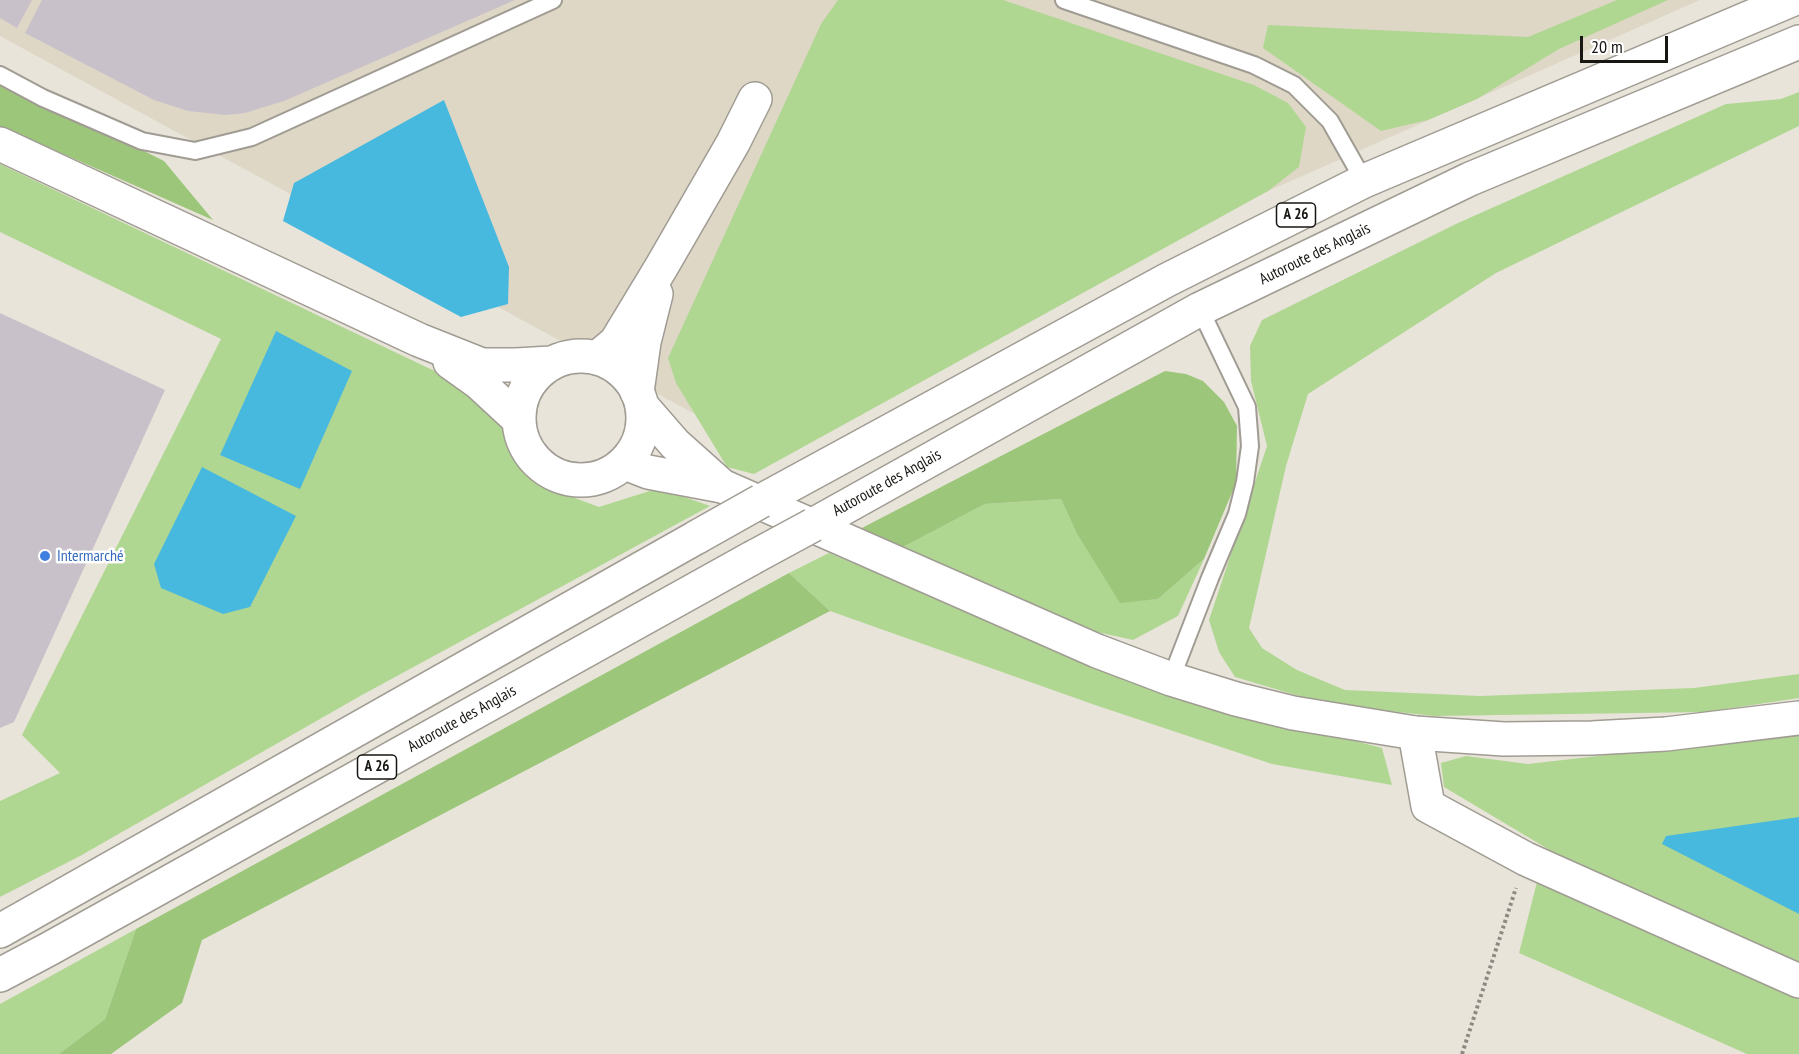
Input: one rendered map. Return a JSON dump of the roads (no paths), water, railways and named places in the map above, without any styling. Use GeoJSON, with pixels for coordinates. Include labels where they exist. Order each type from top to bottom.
{"type":"FeatureCollection","features":[{"type":"Feature","properties":{"kind":"main road","name":"A 26"},"geometry":{"type":"LineString","coordinates":[[0,931],[819,468],[1167,280],[1364,181],[1791,0]]}},
{"type":"Feature","properties":{"kind":"main road","name":"Autoroute des Anglais"},"geometry":{"type":"LineString","coordinates":[[0,975],[1200,309],[1470,179],[1799,42]]}},
{"type":"Feature","properties":{"kind":"main road"},"geometry":{"type":"LineString","coordinates":[[597,358],[616,342],[733,143],[755,99]]}},
{"type":"Feature","properties":{"kind":"main road"},"geometry":{"type":"LineString","coordinates":[[0,144],[419,340],[482,365],[551,363],[581,356],[597,358],[613,365],[627,377],[640,399],[675,444],[722,486]]}},
{"type":"Feature","properties":{"kind":"main road"},"geometry":{"type":"LineString","coordinates":[[551,363],[527,387],[520,402],[518,419],[522,440],[532,458],[548,472],[567,480],[588,481],[608,475],[625,463],[637,446],[643,426],[640,399],[644,342],[662,266]]}},
{"type":"Feature","properties":{"kind":"main road"},"geometry":{"type":"LineString","coordinates":[[419,340],[478,382],[518,419]]}},
{"type":"Feature","properties":{"kind":"main road"},"geometry":{"type":"LineString","coordinates":[[625,463],[648,472],[722,486],[1097,651],[1171,679],[1236,699],[1293,712],[1415,733],[1504,739],[1666,734],[1799,718]]}},
{"type":"Feature","properties":{"kind":"main road"},"geometry":{"type":"LineString","coordinates":[[1415,733],[1428,806],[1526,859],[1799,981]]}},
{"type":"Feature","properties":{"kind":"lane"},"geometry":{"type":"LineString","coordinates":[[0,75],[44,98],[142,141],[195,151],[252,137],[553,0]]}},
{"type":"Feature","properties":{"kind":"lane"},"geometry":{"type":"LineString","coordinates":[[1064,0],[1254,65],[1294,85],[1330,121],[1364,181]]}},
{"type":"Feature","properties":{"kind":"lane"},"geometry":{"type":"LineString","coordinates":[[1171,679],[1237,514],[1245,482],[1250,446],[1247,407],[1200,309]]}},
{"type":"Feature","properties":{"kind":"water"},"geometry":{"type":"Polygon","coordinates":[[[444,100],[509,267],[508,304],[461,317],[283,221],[294,183],[444,100]]]}},
{"type":"Feature","properties":{"kind":"water"},"geometry":{"type":"Polygon","coordinates":[[[276,331],[352,371],[300,489],[220,455],[276,331]]]}},
{"type":"Feature","properties":{"kind":"water"},"geometry":{"type":"Polygon","coordinates":[[[202,467],[296,516],[250,607],[223,614],[161,588],[154,564],[202,467]]]}},
{"type":"Feature","properties":{"kind":"water"},"geometry":{"type":"Polygon","coordinates":[[[1799,817],[1799,914],[1662,844],[1666,836],[1799,817]]]}},
{"type":"Feature","properties":{"kind":"place","name":"Intermarché"},"geometry":{"type":"Point","coordinates":[45,556]}}]}
